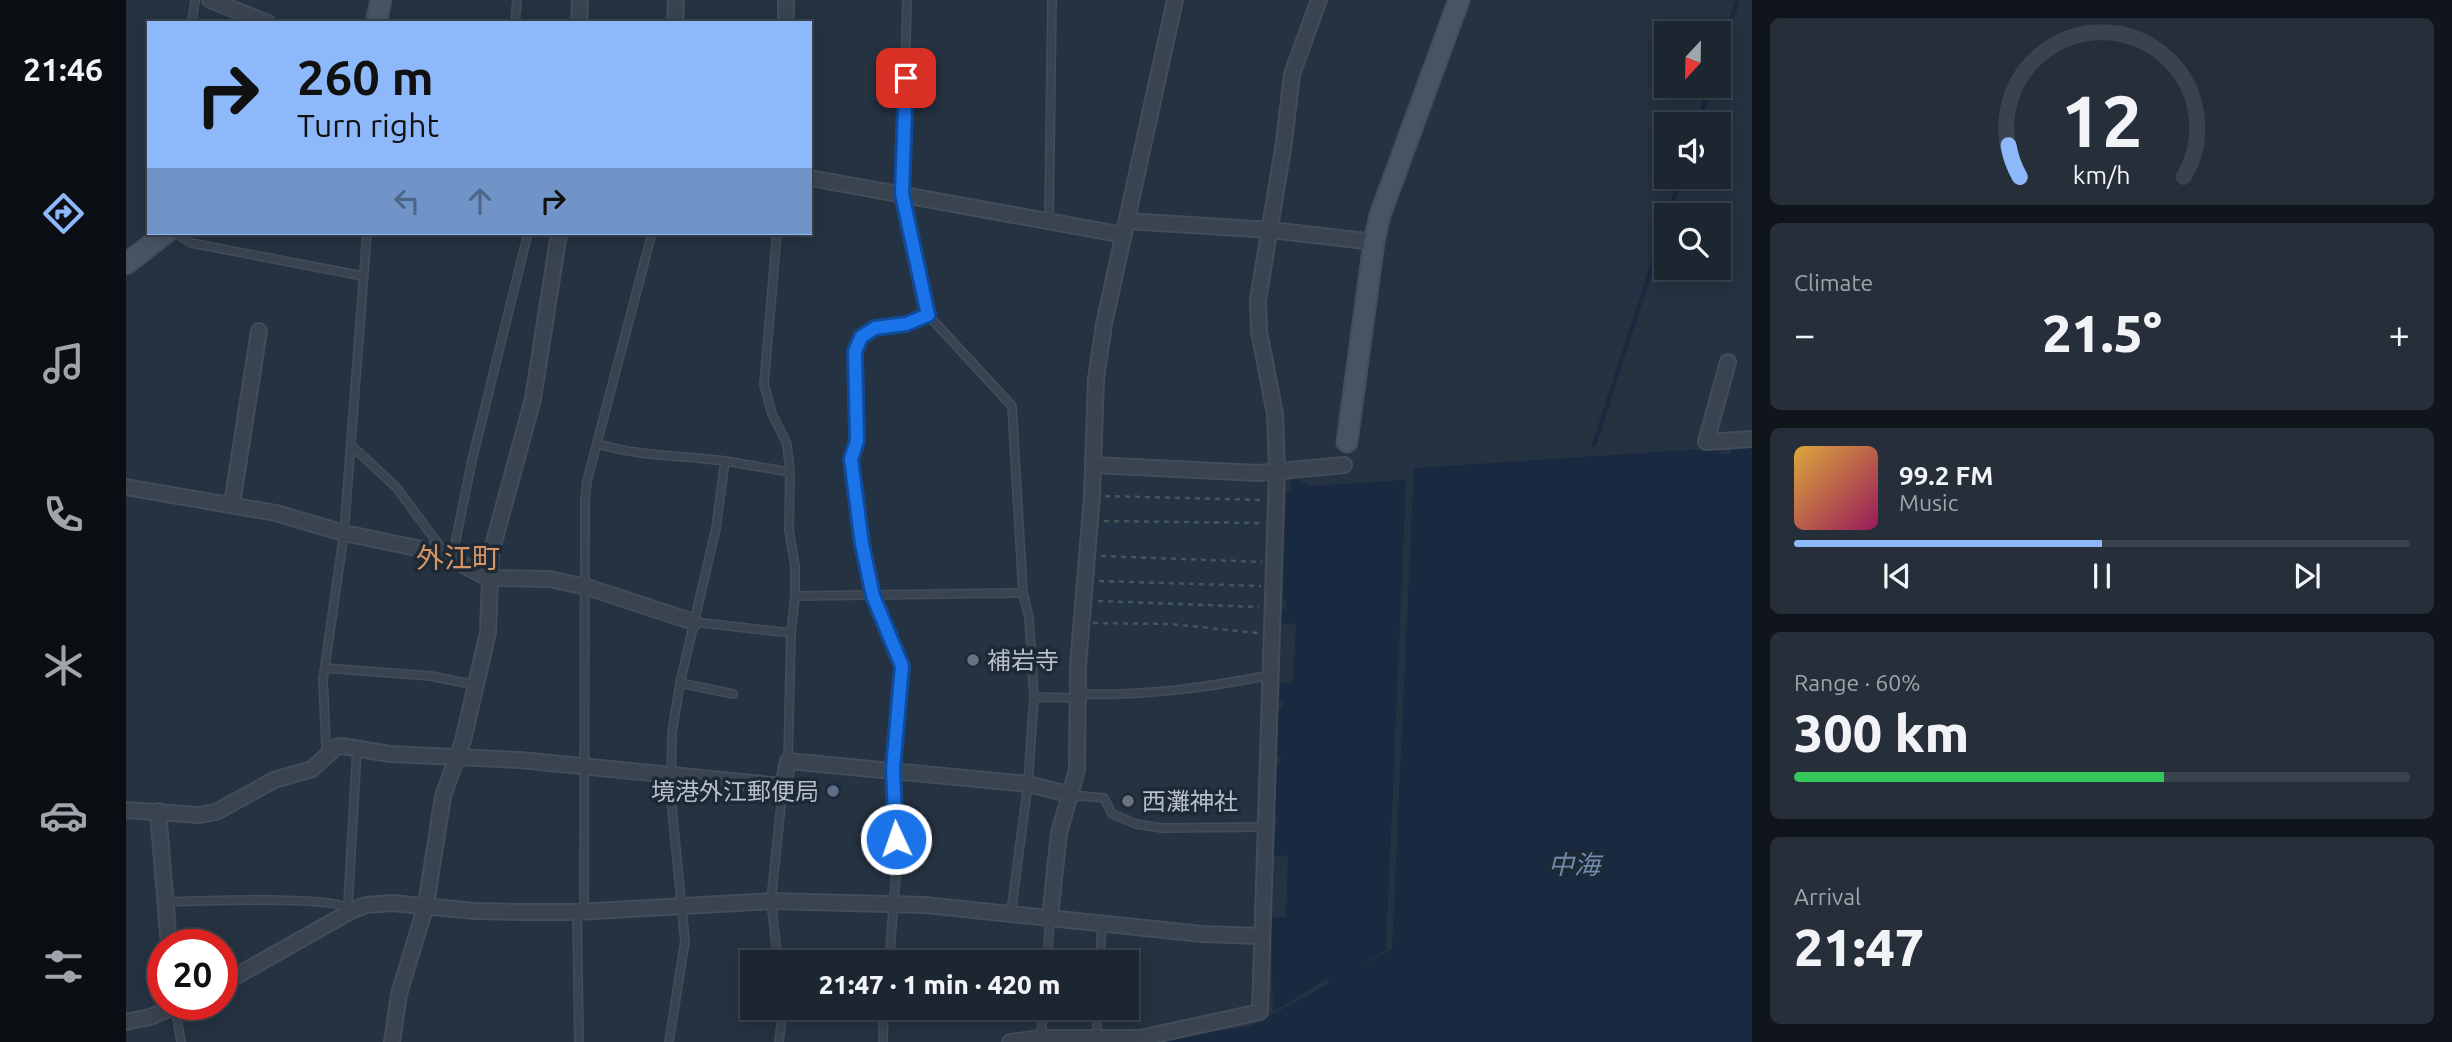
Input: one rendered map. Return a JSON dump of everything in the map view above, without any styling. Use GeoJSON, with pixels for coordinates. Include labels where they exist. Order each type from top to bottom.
{"type":"FeatureCollection","features":[{"type":"Feature","properties":{"kind":"street"},"geometry":{"type":"LineString","coordinates":[[210,0],[263,21]]}},
{"type":"Feature","properties":{"kind":"street"},"geometry":{"type":"LineString","coordinates":[[376,21],[381,0]]}},
{"type":"Feature","properties":{"kind":"street"},"geometry":{"type":"LineString","coordinates":[[579,21],[580,0]]}},
{"type":"Feature","properties":{"kind":"street"},"geometry":{"type":"LineString","coordinates":[[675,21],[676,0]]}},
{"type":"Feature","properties":{"kind":"street"},"geometry":{"type":"LineString","coordinates":[[786,0],[786,21]]}},
{"type":"Feature","properties":{"kind":"street"},"geometry":{"type":"LineString","coordinates":[[1051,917],[1059,833],[1077,770],[1077,696],[1094,465],[1096,379],[1125,228],[1175,0]]}},
{"type":"Feature","properties":{"kind":"street"},"geometry":{"type":"LineString","coordinates":[[1010,1042],[1041,1038],[1140,1038],[1260,1012],[1277,470],[1275,414],[1258,321],[1258,300],[1271,230],[1292,74],[1319,0]]}},
{"type":"Feature","properties":{"kind":"street"},"geometry":{"type":"LineString","coordinates":[[1347,442],[1380,215],[1459,0]]}},
{"type":"Feature","properties":{"kind":"street"},"geometry":{"type":"LineString","coordinates":[[812,178],[1049,219],[1125,228],[1271,230],[1374,242]]}},
{"type":"Feature","properties":{"kind":"street"},"geometry":{"type":"LineString","coordinates":[[126,264],[163,235]]}},
{"type":"Feature","properties":{"kind":"street"},"geometry":{"type":"LineString","coordinates":[[392,1042],[399,994],[426,905],[443,796],[458,756],[488,632],[491,553],[533,399],[559,235]]}},
{"type":"Feature","properties":{"kind":"street"},"geometry":{"type":"LineString","coordinates":[[232,504],[259,331]]}},
{"type":"Feature","properties":{"kind":"street"},"geometry":{"type":"LineString","coordinates":[[1728,362],[1706,442],[1752,439]]}},
{"type":"Feature","properties":{"kind":"street"},"geometry":{"type":"LineString","coordinates":[[1094,465],[1258,473],[1344,465]]}},
{"type":"Feature","properties":{"kind":"street"},"geometry":{"type":"LineString","coordinates":[[126,487],[276,513],[344,533],[447,555],[488,578],[549,579],[587,587],[694,622]]}},
{"type":"Feature","properties":{"kind":"street"},"geometry":{"type":"LineString","coordinates":[[126,810],[199,815],[216,812],[274,780],[312,769],[331,751],[342,746],[390,754],[458,756],[587,766],[783,786],[788,761],[1028,784],[1072,795]]}},
{"type":"Feature","properties":{"kind":"street"},"geometry":{"type":"LineString","coordinates":[[158,811],[167,929]]}},
{"type":"Feature","properties":{"kind":"street"},"geometry":{"type":"LineString","coordinates":[[238,974],[350,908],[392,903],[475,911],[581,912],[771,901],[895,905],[1011,913],[1102,925],[1261,936]]}},
{"type":"Feature","properties":{"kind":"street"},"geometry":{"type":"LineString","coordinates":[[126,1022],[147,1018]]}},
{"type":"Feature","properties":{"kind":"lane"},"geometry":{"type":"LineString","coordinates":[[192,21],[195,0]]}},
{"type":"Feature","properties":{"kind":"lane"},"geometry":{"type":"LineString","coordinates":[[515,21],[517,0]]}},
{"type":"Feature","properties":{"kind":"lane"},"geometry":{"type":"LineString","coordinates":[[908,0],[902,194],[928,315],[1012,406],[1023,593],[1029,618],[1034,697],[1028,784],[1011,913]]}},
{"type":"Feature","properties":{"kind":"lane"},"geometry":{"type":"LineString","coordinates":[[1049,219],[1052,0]]}},
{"type":"Feature","properties":{"kind":"lane"},"geometry":{"type":"LineString","coordinates":[[178,235],[191,243],[363,276]]}},
{"type":"Feature","properties":{"kind":"lane"},"geometry":{"type":"LineString","coordinates":[[331,751],[326,745],[325,668],[344,533],[367,235]]}},
{"type":"Feature","properties":{"kind":"lane"},"geometry":{"type":"LineString","coordinates":[[447,555],[528,235]]}},
{"type":"Feature","properties":{"kind":"lane"},"geometry":{"type":"LineString","coordinates":[[579,1042],[587,766],[585,501],[587,481],[651,235]]}},
{"type":"Feature","properties":{"kind":"lane"},"geometry":{"type":"LineString","coordinates":[[777,235],[764,384],[772,414],[787,444],[790,471],[788,520],[795,596],[791,633],[788,761]]}},
{"type":"Feature","properties":{"kind":"lane"},"geometry":{"type":"LineString","coordinates":[[889,950],[897,862],[893,769],[902,666],[873,596],[862,544],[851,459],[857,441],[855,352],[861,337],[875,328],[906,324],[928,315]]}},
{"type":"Feature","properties":{"kind":"lane"},"geometry":{"type":"LineString","coordinates":[[1344,465],[1347,442]]}},
{"type":"Feature","properties":{"kind":"lane"},"geometry":{"type":"LineString","coordinates":[[598,444],[647,456],[687,456],[790,471]]}},
{"type":"Feature","properties":{"kind":"lane"},"geometry":{"type":"LineString","coordinates":[[352,446],[396,487],[447,555]]}},
{"type":"Feature","properties":{"kind":"lane"},"geometry":{"type":"LineString","coordinates":[[669,1042],[685,941],[684,905],[671,798],[672,733],[716,528],[725,461]]}},
{"type":"Feature","properties":{"kind":"lane"},"geometry":{"type":"LineString","coordinates":[[795,596],[1023,593]]}},
{"type":"Feature","properties":{"kind":"lane"},"geometry":{"type":"LineString","coordinates":[[694,622],[791,633]]}},
{"type":"Feature","properties":{"kind":"lane"},"geometry":{"type":"LineString","coordinates":[[325,668],[432,676],[476,685]]}},
{"type":"Feature","properties":{"kind":"lane"},"geometry":{"type":"LineString","coordinates":[[1034,697],[1145,695],[1270,675]]}},
{"type":"Feature","properties":{"kind":"lane"},"geometry":{"type":"LineString","coordinates":[[681,683],[733,694]]}},
{"type":"Feature","properties":{"kind":"lane"},"geometry":{"type":"LineString","coordinates":[[164,902],[350,908],[357,749]]}},
{"type":"Feature","properties":{"kind":"lane"},"geometry":{"type":"LineString","coordinates":[[777,950],[771,901],[783,786]]}},
{"type":"Feature","properties":{"kind":"lane"},"geometry":{"type":"LineString","coordinates":[[1072,795],[1104,798],[1112,814],[1136,824],[1162,828],[1267,828]]}},
{"type":"Feature","properties":{"kind":"lane"},"geometry":{"type":"LineString","coordinates":[[1048,950],[1051,917]]}},
{"type":"Feature","properties":{"kind":"lane"},"geometry":{"type":"LineString","coordinates":[[1101,950],[1102,925]]}},
{"type":"Feature","properties":{"kind":"lane"},"geometry":{"type":"LineString","coordinates":[[179,1020],[181,1042]]}},
{"type":"Feature","properties":{"kind":"lane"},"geometry":{"type":"LineString","coordinates":[[779,1042],[782,1020]]}},
{"type":"Feature","properties":{"kind":"lane"},"geometry":{"type":"LineString","coordinates":[[883,1042],[884,1020]]}},
{"type":"Feature","properties":{"kind":"lane"},"geometry":{"type":"LineString","coordinates":[[1041,1038],[1042,1020]]}},
{"type":"Feature","properties":{"kind":"lane"},"geometry":{"type":"LineString","coordinates":[[1096,1038],[1097,1020]]}},
{"type":"Feature","properties":{"kind":"path"},"geometry":{"type":"LineString","coordinates":[[1092,496],[1277,500]]}},
{"type":"Feature","properties":{"kind":"path"},"geometry":{"type":"LineString","coordinates":[[1090,520],[1158,524],[1277,523]]}},
{"type":"Feature","properties":{"kind":"path"},"geometry":{"type":"LineString","coordinates":[[1087,556],[1275,563]]}},
{"type":"Feature","properties":{"kind":"path"},"geometry":{"type":"LineString","coordinates":[[1086,581],[1274,586]]}},
{"type":"Feature","properties":{"kind":"path"},"geometry":{"type":"LineString","coordinates":[[1084,600],[1273,608]]}},
{"type":"Feature","properties":{"kind":"path"},"geometry":{"type":"LineString","coordinates":[[1082,623],[1170,624],[1271,634]]}},
{"type":"Feature","properties":{"kind":"water","name":"中海"},"geometry":{"type":"Polygon","coordinates":[[[1752,446],[1752,1042],[1153,1042],[1251,1026],[1330,983],[1327,979],[1273,1012],[1271,917],[1286,917],[1288,856],[1274,855],[1275,825],[1278,825],[1278,817],[1275,816],[1277,764],[1280,764],[1281,756],[1277,755],[1278,710],[1282,710],[1283,702],[1279,702],[1280,683],[1293,683],[1296,624],[1282,623],[1282,609],[1286,609],[1286,601],[1283,600],[1286,492],[1292,491],[1289,484],[1295,478],[1310,486],[1406,480],[1386,950],[1352,972],[1392,949],[1414,468],[1720,448],[1720,454],[1731,454],[1731,447],[1752,446]]]}},
{"type":"Feature","properties":{"kind":"pier"},"geometry":{"type":"Polygon","coordinates":[[[1413,467],[1392,949],[1352,972],[1386,951],[1407,477],[1405,595],[1410,468],[1413,467]]]}},
{"type":"Feature","properties":{"kind":"waterway"},"geometry":{"type":"LineString","coordinates":[[1731,21],[1738,0]]}},
{"type":"Feature","properties":{"kind":"waterway"},"geometry":{"type":"LineString","coordinates":[[1702,112],[1706,98]]}},
{"type":"Feature","properties":{"kind":"waterway"},"geometry":{"type":"LineString","coordinates":[[1672,203],[1677,189]]}},
{"type":"Feature","properties":{"kind":"waterway"},"geometry":{"type":"LineString","coordinates":[[1594,445],[1654,260]]}},
{"type":"Feature","properties":{"kind":"place","name":"補岩寺"},"geometry":{"type":"Point","coordinates":[973,660]}},
{"type":"Feature","properties":{"kind":"place","name":"境港外江郵便局"},"geometry":{"type":"Point","coordinates":[833,791]}},
{"type":"Feature","properties":{"kind":"place","name":"西灘神社"},"geometry":{"type":"Point","coordinates":[1128,801]}},
{"type":"Feature","properties":{"kind":"district","name":"外江町"},"geometry":{"type":"Point","coordinates":[458,557]}},
{"type":"Feature","properties":{"kind":"route"},"geometry":{"type":"LineString","coordinates":[[896,839],[893,769],[902,666],[873,596],[862,544],[851,459],[857,441],[855,352],[861,337],[875,328],[906,324],[928,315],[902,194],[906,78]]}}]}
